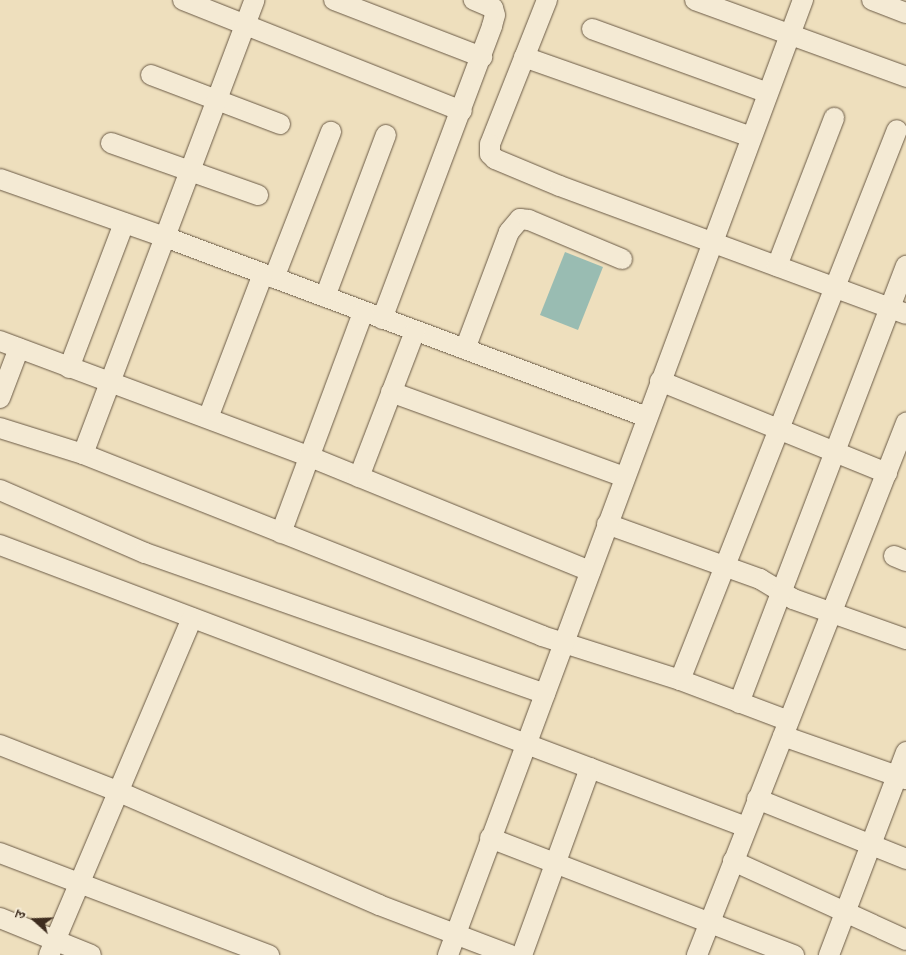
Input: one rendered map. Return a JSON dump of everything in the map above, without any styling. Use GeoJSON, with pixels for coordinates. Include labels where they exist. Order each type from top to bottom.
{"type":"FeatureCollection","features":[{"type":"Feature","properties":{"kind":"street"},"geometry":{"type":"LineString","coordinates":[[183,0],[246,23],[462,111]]}},
{"type":"Feature","properties":{"kind":"street"},"geometry":{"type":"LineString","coordinates":[[83,454],[255,0]]}},
{"type":"Feature","properties":{"kind":"street"},"geometry":{"type":"LineString","coordinates":[[334,0],[482,57]]}},
{"type":"Feature","properties":{"kind":"street"},"geometry":{"type":"LineString","coordinates":[[281,533],[308,456],[462,111],[482,57],[495,15],[493,8],[474,0]]}},
{"type":"Feature","properties":{"kind":"street"},"geometry":{"type":"LineString","coordinates":[[547,0],[490,144],[490,154],[494,159],[898,310]]}},
{"type":"Feature","properties":{"kind":"street"},"geometry":{"type":"LineString","coordinates":[[695,0],[906,77]]}},
{"type":"Feature","properties":{"kind":"street"},"geometry":{"type":"LineString","coordinates":[[448,955],[624,477],[803,0]]}},
{"type":"Feature","properties":{"kind":"street"},"geometry":{"type":"LineString","coordinates":[[872,0],[906,13]]}},
{"type":"Feature","properties":{"kind":"street"},"geometry":{"type":"LineString","coordinates":[[592,29],[768,93]]}},
{"type":"Feature","properties":{"kind":"street"},"geometry":{"type":"LineString","coordinates":[[524,57],[751,137]]}},
{"type":"Feature","properties":{"kind":"street"},"geometry":{"type":"LineString","coordinates":[[151,75],[280,124]]}},
{"type":"Feature","properties":{"kind":"street"},"geometry":{"type":"LineString","coordinates":[[777,266],[834,118]]}},
{"type":"Feature","properties":{"kind":"street"},"geometry":{"type":"LineString","coordinates":[[680,680],[897,130]]}},
{"type":"Feature","properties":{"kind":"street"},"geometry":{"type":"LineString","coordinates":[[208,418],[331,132]]}},
{"type":"Feature","properties":{"kind":"street"},"geometry":{"type":"LineString","coordinates":[[325,297],[386,136]]}},
{"type":"Feature","properties":{"kind":"street"},"geometry":{"type":"LineString","coordinates":[[111,143],[258,195]]}},
{"type":"Feature","properties":{"kind":"street"},"geometry":{"type":"LineString","coordinates":[[0,179],[165,237],[372,316],[647,417]]}},
{"type":"Feature","properties":{"kind":"street"},"geometry":{"type":"LineString","coordinates":[[465,349],[509,232],[520,220],[528,220],[622,259]]}},
{"type":"Feature","properties":{"kind":"street"},"geometry":{"type":"LineString","coordinates":[[69,368],[124,223]]}},
{"type":"Feature","properties":{"kind":"street"},"geometry":{"type":"LineString","coordinates":[[739,703],[836,451],[898,310],[906,266]]}},
{"type":"Feature","properties":{"kind":"street"},"geometry":{"type":"LineString","coordinates":[[359,477],[415,331]]}},
{"type":"Feature","properties":{"kind":"street"},"geometry":{"type":"LineString","coordinates":[[0,341],[308,456],[590,570]]}},
{"type":"Feature","properties":{"kind":"street"},"geometry":{"type":"LineString","coordinates":[[0,398],[19,348]]}},
{"type":"Feature","properties":{"kind":"street"},"geometry":{"type":"LineString","coordinates":[[660,381],[780,427],[887,472]]}},
{"type":"Feature","properties":{"kind":"street"},"geometry":{"type":"LineString","coordinates":[[391,392],[624,477]]}},
{"type":"Feature","properties":{"kind":"street"},"geometry":{"type":"LineString","coordinates":[[697,955],[906,423]]}},
{"type":"Feature","properties":{"kind":"street"},"geometry":{"type":"LineString","coordinates":[[0,428],[83,454],[281,533],[564,642],[680,680],[739,703],[786,728],[902,778]]}},
{"type":"Feature","properties":{"kind":"street"},"geometry":{"type":"LineString","coordinates":[[0,490],[145,553],[545,694]]}},
{"type":"Feature","properties":{"kind":"street"},"geometry":{"type":"LineString","coordinates":[[607,524],[724,565],[760,579],[782,594],[906,640]]}},
{"type":"Feature","properties":{"kind":"street"},"geometry":{"type":"LineString","coordinates":[[0,545],[746,827]]}},
{"type":"Feature","properties":{"kind":"street"},"geometry":{"type":"LineString","coordinates":[[52,947],[192,618]]}},
{"type":"Feature","properties":{"kind":"street"},"geometry":{"type":"LineString","coordinates":[[0,745],[117,792],[456,935],[510,955]]}},
{"type":"Feature","properties":{"kind":"street"},"geometry":{"type":"LineString","coordinates":[[829,955],[871,845],[902,778],[906,752]]}},
{"type":"Feature","properties":{"kind":"street"},"geometry":{"type":"LineString","coordinates":[[522,955],[554,862],[590,768]]}},
{"type":"Feature","properties":{"kind":"street"},"geometry":{"type":"LineString","coordinates":[[757,799],[906,859]]}},
{"type":"Feature","properties":{"kind":"street"},"geometry":{"type":"LineString","coordinates":[[490,838],[710,921],[794,955]]}},
{"type":"Feature","properties":{"kind":"street"},"geometry":{"type":"LineString","coordinates":[[0,853],[269,955]]}},
{"type":"Feature","properties":{"kind":"street"},"geometry":{"type":"LineString","coordinates":[[733,861],[906,940]]}},
{"type":"Feature","properties":{"kind":"street"},"geometry":{"type":"LineString","coordinates":[[0,918],[52,947],[91,955]]}},
{"type":"Feature","properties":{"kind":"water"},"geometry":{"type":"Polygon","coordinates":[[[565,252],[603,267],[578,330],[540,315],[565,252]]]}}]}
